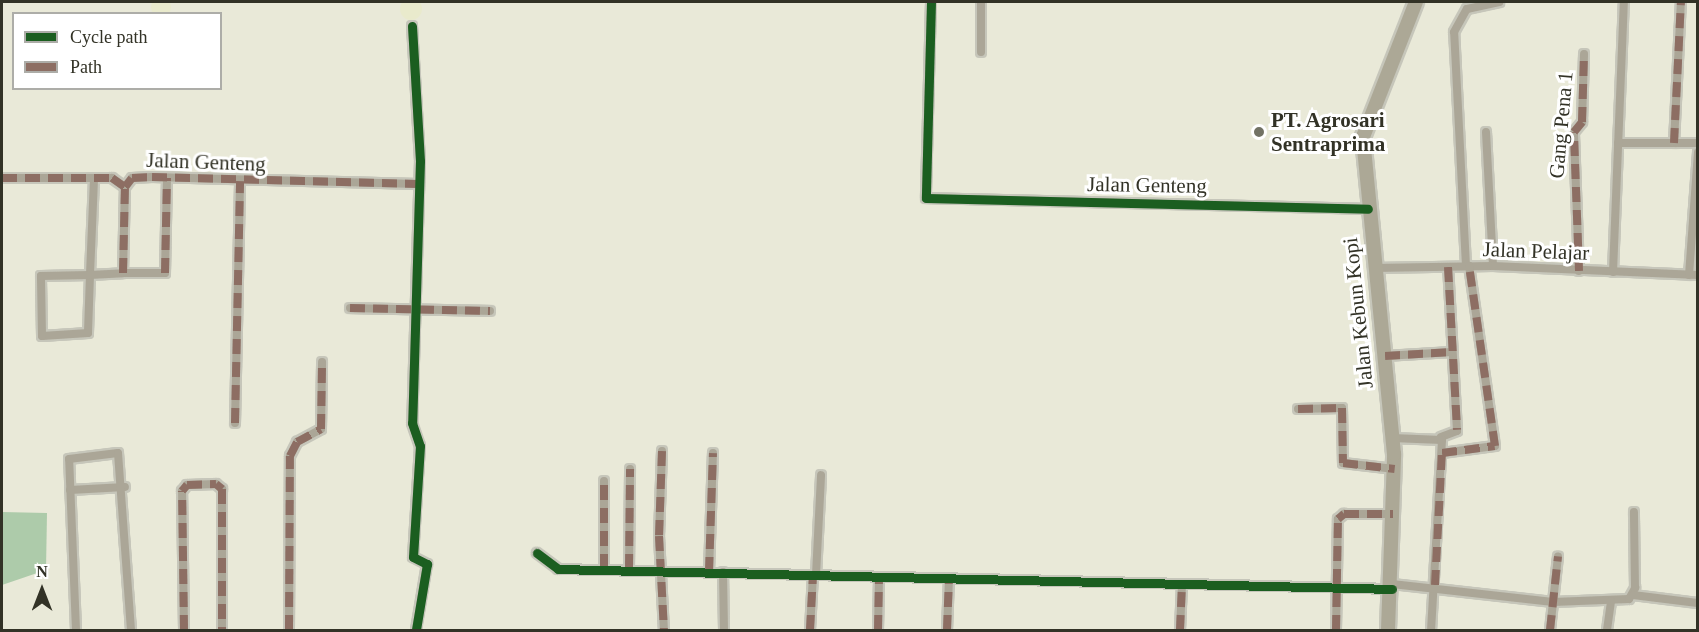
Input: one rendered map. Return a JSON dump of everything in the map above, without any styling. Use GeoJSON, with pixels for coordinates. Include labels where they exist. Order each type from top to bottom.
{"type":"FeatureCollection","features":[{"type":"Feature","properties":{"kind":"main road","name":"Jalan Kebun Kopi"},"geometry":{"type":"LineString","coordinates":[[1388,630],[1392,586],[1395,469],[1384,356],[1372,268],[1365,122],[1416,2]]}},
{"type":"Feature","properties":{"kind":"street","name":"Jalan Genteng"},"geometry":{"type":"LineString","coordinates":[[931,2],[926,198],[1368,208]]}},
{"type":"Feature","properties":{"kind":"street"},"geometry":{"type":"LineString","coordinates":[[981,2],[981,52]]}},
{"type":"Feature","properties":{"kind":"street"},"geometry":{"type":"LineString","coordinates":[[1442,453],[1496,446],[1467,266],[1454,32],[1467,9],[1499,2]]}},
{"type":"Feature","properties":{"kind":"street"},"geometry":{"type":"LineString","coordinates":[[1613,272],[1624,2]]}},
{"type":"Feature","properties":{"kind":"street"},"geometry":{"type":"LineString","coordinates":[[1674,143],[1681,2]]}},
{"type":"Feature","properties":{"kind":"street"},"geometry":{"type":"LineString","coordinates":[[412,26],[418,184],[419,310],[412,423],[420,446],[413,557],[427,564],[416,630]]}},
{"type":"Feature","properties":{"kind":"street","name":"Gang Pena 1"},"geometry":{"type":"LineString","coordinates":[[1579,271],[1574,132],[1582,122],[1584,54]]}},
{"type":"Feature","properties":{"kind":"street"},"geometry":{"type":"LineString","coordinates":[[1486,132],[1493,266]]}},
{"type":"Feature","properties":{"kind":"street"},"geometry":{"type":"LineString","coordinates":[[1618,144],[1698,143]]}},
{"type":"Feature","properties":{"kind":"street"},"geometry":{"type":"LineString","coordinates":[[1694,275],[1698,152]]}},
{"type":"Feature","properties":{"kind":"street","name":"Jalan Genteng"},"geometry":{"type":"LineString","coordinates":[[2,178],[116,179],[125,187],[135,177],[418,184]]}},
{"type":"Feature","properties":{"kind":"street"},"geometry":{"type":"LineString","coordinates":[[94,179],[90,275],[88,333],[40,335],[40,277],[90,275],[123,273],[166,272],[167,177]]}},
{"type":"Feature","properties":{"kind":"street"},"geometry":{"type":"LineString","coordinates":[[235,423],[240,181]]}},
{"type":"Feature","properties":{"kind":"street"},"geometry":{"type":"LineString","coordinates":[[123,273],[125,187]]}},
{"type":"Feature","properties":{"kind":"street","name":"Jalan Pelajar"},"geometry":{"type":"LineString","coordinates":[[1372,268],[1493,266],[1694,275]]}},
{"type":"Feature","properties":{"kind":"street"},"geometry":{"type":"LineString","coordinates":[[1392,438],[1440,437],[1457,431],[1448,267]]}},
{"type":"Feature","properties":{"kind":"street"},"geometry":{"type":"LineString","coordinates":[[350,309],[489,311]]}},
{"type":"Feature","properties":{"kind":"street"},"geometry":{"type":"LineString","coordinates":[[1384,356],[1452,352]]}},
{"type":"Feature","properties":{"kind":"street"},"geometry":{"type":"LineString","coordinates":[[290,630],[290,456],[297,442],[321,429],[322,362]]}},
{"type":"Feature","properties":{"kind":"street"},"geometry":{"type":"LineString","coordinates":[[1298,409],[1342,408],[1343,463],[1395,469]]}},
{"type":"Feature","properties":{"kind":"street"},"geometry":{"type":"LineString","coordinates":[[1431,630],[1442,453],[1440,437]]}},
{"type":"Feature","properties":{"kind":"street"},"geometry":{"type":"LineString","coordinates":[[662,451],[660,570],[664,630]]}},
{"type":"Feature","properties":{"kind":"street"},"geometry":{"type":"LineString","coordinates":[[709,572],[713,453]]}},
{"type":"Feature","properties":{"kind":"street"},"geometry":{"type":"LineString","coordinates":[[76,630],[70,490],[72,454],[122,455],[132,630]]}},
{"type":"Feature","properties":{"kind":"street"},"geometry":{"type":"LineString","coordinates":[[629,569],[630,469]]}},
{"type":"Feature","properties":{"kind":"street"},"geometry":{"type":"LineString","coordinates":[[810,630],[821,475]]}},
{"type":"Feature","properties":{"kind":"street"},"geometry":{"type":"LineString","coordinates":[[604,481],[604,569]]}},
{"type":"Feature","properties":{"kind":"street"},"geometry":{"type":"LineString","coordinates":[[184,630],[182,490],[187,485],[216,484],[222,489],[222,630]]}},
{"type":"Feature","properties":{"kind":"street"},"geometry":{"type":"LineString","coordinates":[[70,490],[125,487]]}},
{"type":"Feature","properties":{"kind":"street"},"geometry":{"type":"LineString","coordinates":[[1633,595],[1634,512]]}},
{"type":"Feature","properties":{"kind":"street"},"geometry":{"type":"LineString","coordinates":[[1336,630],[1335,540],[1340,515],[1393,514]]}},
{"type":"Feature","properties":{"kind":"street"},"geometry":{"type":"LineString","coordinates":[[537,554],[551,568],[1337,590],[1435,585],[1553,602],[1611,601],[1633,595],[1698,603]]}},
{"type":"Feature","properties":{"kind":"street"},"geometry":{"type":"LineString","coordinates":[[1550,630],[1557,556]]}},
{"type":"Feature","properties":{"kind":"street"},"geometry":{"type":"LineString","coordinates":[[723,572],[724,630]]}},
{"type":"Feature","properties":{"kind":"street"},"geometry":{"type":"LineString","coordinates":[[878,630],[879,577]]}},
{"type":"Feature","properties":{"kind":"street"},"geometry":{"type":"LineString","coordinates":[[947,630],[949,579]]}},
{"type":"Feature","properties":{"kind":"street"},"geometry":{"type":"LineString","coordinates":[[1180,630],[1182,585]]}},
{"type":"Feature","properties":{"kind":"street"},"geometry":{"type":"LineString","coordinates":[[1607,630],[1611,601]]}},
{"type":"Feature","properties":{"kind":"shaded area"},"geometry":{"type":"Polygon","coordinates":[[[156,-1],[166,-1],[170,3],[169,12],[152,11],[152,3],[156,-1]]]}},
{"type":"Feature","properties":{"kind":"shaded area"},"geometry":{"type":"Polygon","coordinates":[[[415,-1],[421,5],[419,17],[411,20],[403,17],[400,9],[403,1],[415,-1]]]}},
{"type":"Feature","properties":{"kind":"shaded area"},"geometry":{"type":"Polygon","coordinates":[[[2,512],[47,513],[46,570],[2,585],[2,512]]]}},
{"type":"Feature","properties":{"kind":"marked path"},"geometry":{"type":"LineString","coordinates":[[1674,143],[1681,2]]}},
{"type":"Feature","properties":{"kind":"marked path"},"geometry":{"type":"LineString","coordinates":[[1579,271],[1574,132],[1582,122],[1584,54]]}},
{"type":"Feature","properties":{"kind":"marked path"},"geometry":{"type":"LineString","coordinates":[[2,178],[112,178],[125,187],[132,178],[152,177],[418,184]]}},
{"type":"Feature","properties":{"kind":"marked path"},"geometry":{"type":"LineString","coordinates":[[165,273],[167,178]]}},
{"type":"Feature","properties":{"kind":"marked path"},"geometry":{"type":"LineString","coordinates":[[235,423],[240,181]]}},
{"type":"Feature","properties":{"kind":"marked path"},"geometry":{"type":"LineString","coordinates":[[123,273],[125,187]]}},
{"type":"Feature","properties":{"kind":"marked path"},"geometry":{"type":"LineString","coordinates":[[1435,585],[1442,453],[1495,446],[1469,266]]}},
{"type":"Feature","properties":{"kind":"marked path"},"geometry":{"type":"LineString","coordinates":[[1448,267],[1457,430]]}},
{"type":"Feature","properties":{"kind":"marked path"},"geometry":{"type":"LineString","coordinates":[[350,308],[490,311]]}},
{"type":"Feature","properties":{"kind":"marked path"},"geometry":{"type":"LineString","coordinates":[[1385,356],[1452,352]]}},
{"type":"Feature","properties":{"kind":"marked path"},"geometry":{"type":"LineString","coordinates":[[289,630],[290,456],[297,442],[321,429],[322,362]]}},
{"type":"Feature","properties":{"kind":"marked path"},"geometry":{"type":"LineString","coordinates":[[1298,409],[1342,408],[1343,463],[1395,469]]}},
{"type":"Feature","properties":{"kind":"marked path"},"geometry":{"type":"LineString","coordinates":[[662,451],[659,536],[664,630]]}},
{"type":"Feature","properties":{"kind":"marked path"},"geometry":{"type":"LineString","coordinates":[[709,572],[713,453]]}},
{"type":"Feature","properties":{"kind":"marked path"},"geometry":{"type":"LineString","coordinates":[[629,569],[630,469]]}},
{"type":"Feature","properties":{"kind":"marked path"},"geometry":{"type":"LineString","coordinates":[[604,481],[604,569]]}},
{"type":"Feature","properties":{"kind":"marked path"},"geometry":{"type":"LineString","coordinates":[[184,630],[182,491],[187,485],[216,484],[222,489],[222,630]]}},
{"type":"Feature","properties":{"kind":"marked path"},"geometry":{"type":"LineString","coordinates":[[1336,630],[1338,519],[1344,514],[1393,514]]}},
{"type":"Feature","properties":{"kind":"marked path"},"geometry":{"type":"LineString","coordinates":[[1550,630],[1558,556]]}},
{"type":"Feature","properties":{"kind":"marked path"},"geometry":{"type":"LineString","coordinates":[[810,630],[813,575]]}},
{"type":"Feature","properties":{"kind":"marked path"},"geometry":{"type":"LineString","coordinates":[[878,630],[879,577]]}},
{"type":"Feature","properties":{"kind":"marked path"},"geometry":{"type":"LineString","coordinates":[[947,630],[949,579]]}},
{"type":"Feature","properties":{"kind":"marked path"},"geometry":{"type":"LineString","coordinates":[[1180,630],[1182,585]]}},
{"type":"Feature","properties":{"kind":"cycle path"},"geometry":{"type":"LineString","coordinates":[[931,2],[926,198],[1368,209]]}},
{"type":"Feature","properties":{"kind":"cycle path"},"geometry":{"type":"LineString","coordinates":[[412,26],[420,161],[412,423],[420,446],[413,557],[427,564],[416,630]]}},
{"type":"Feature","properties":{"kind":"cycle path"},"geometry":{"type":"LineString","coordinates":[[537,553],[558,569],[1392,589]]}},
{"type":"Feature","properties":{"kind":"place","name":"PT. Agrosari Sentraprima"},"geometry":{"type":"Point","coordinates":[1259,132]}}]}
